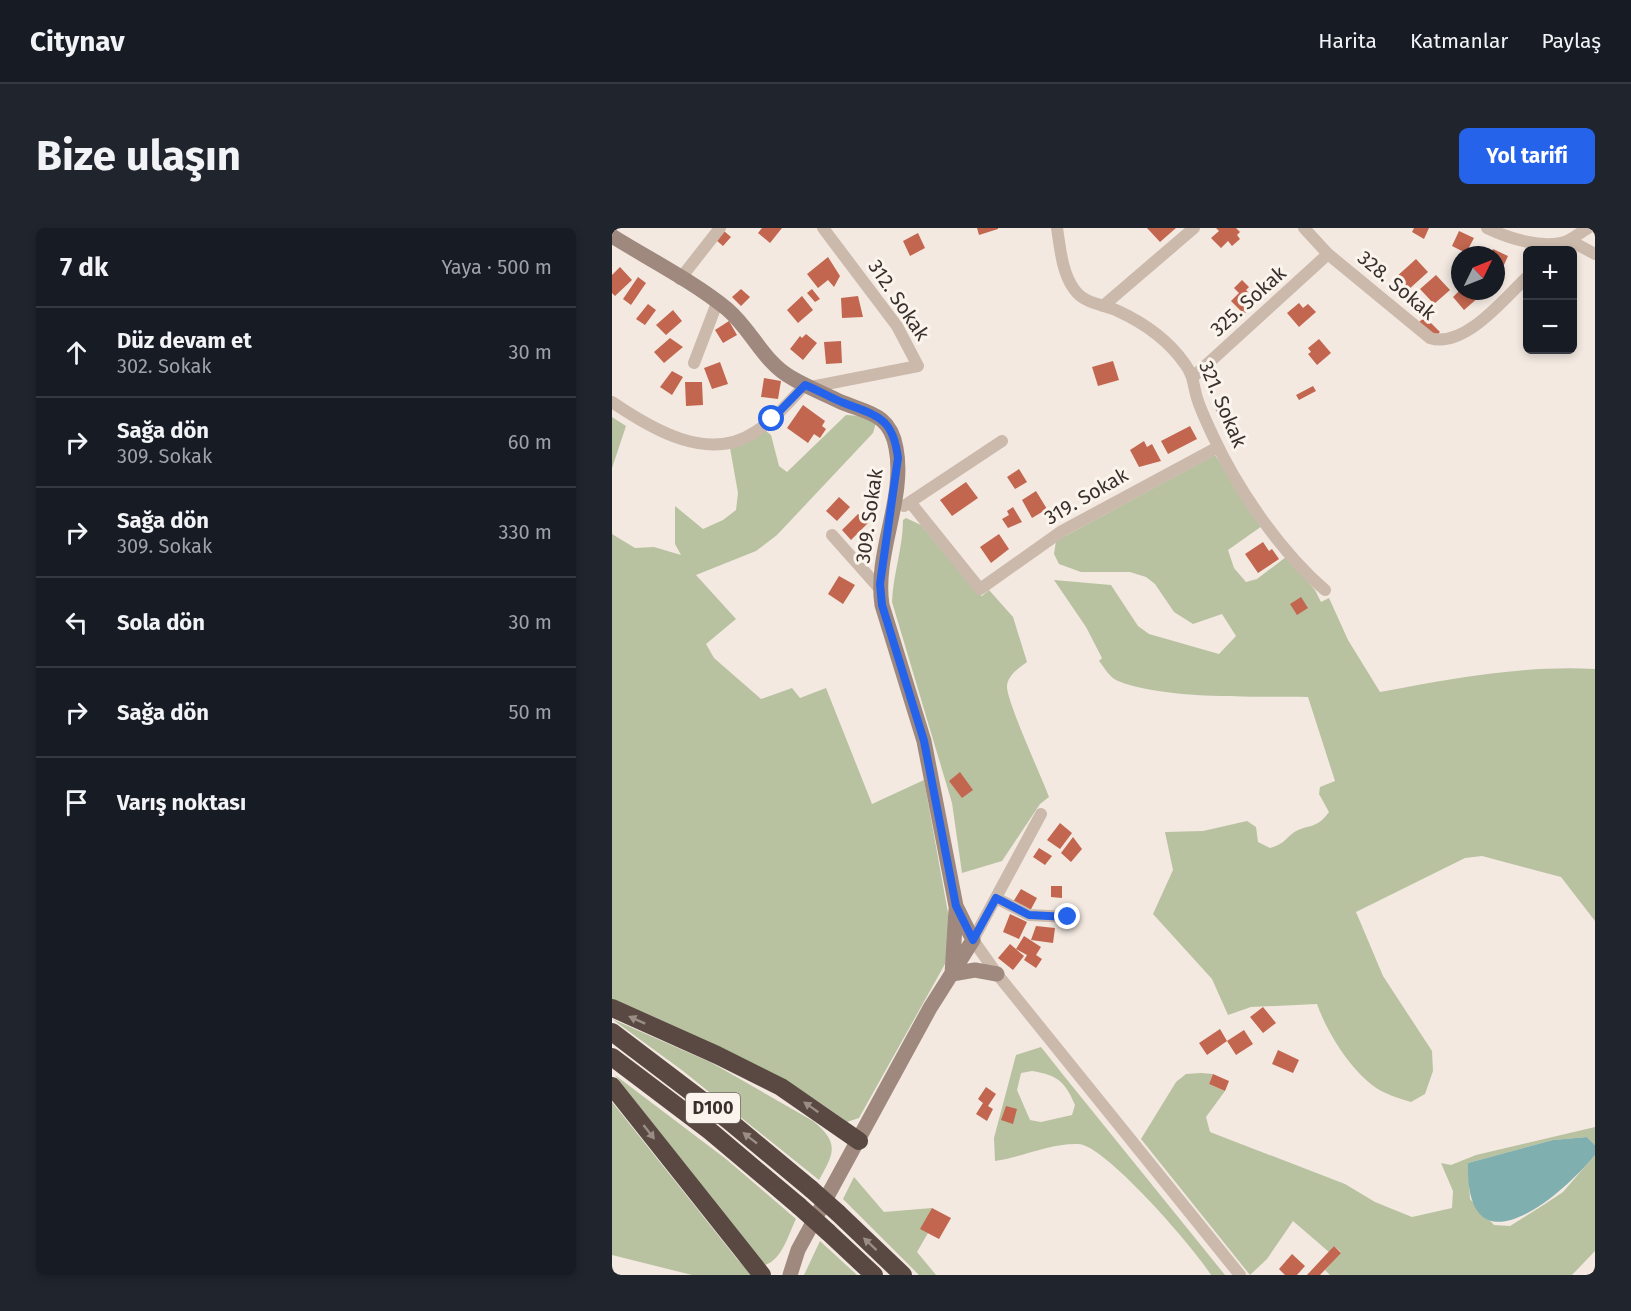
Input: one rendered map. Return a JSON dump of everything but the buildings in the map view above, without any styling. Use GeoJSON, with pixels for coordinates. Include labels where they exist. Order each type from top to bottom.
{"type":"FeatureCollection","features":[{"type":"Feature","properties":{"kind":"highway"},"geometry":{"type":"LineString","coordinates":[[612,1008],[755,1073],[806,1103],[859,1141]]}},
{"type":"Feature","properties":{"kind":"highway","name":"D100"},"geometry":{"type":"LineString","coordinates":[[612,1032],[694,1093],[811,1189],[903,1275]]}},
{"type":"Feature","properties":{"kind":"highway","name":"D100"},"geometry":{"type":"LineString","coordinates":[[612,1057],[711,1131],[799,1206],[874,1275]]}},
{"type":"Feature","properties":{"kind":"highway"},"geometry":{"type":"LineString","coordinates":[[612,1086],[762,1275]]}},
{"type":"Feature","properties":{"kind":"street"},"geometry":{"type":"LineString","coordinates":[[680,279],[720,228]]}},
{"type":"Feature","properties":{"kind":"street","name":"312. Sokak"},"geometry":{"type":"LineString","coordinates":[[808,386],[918,366],[897,326],[823,228]]}},
{"type":"Feature","properties":{"kind":"street","name":"321. Sokak"},"geometry":{"type":"LineString","coordinates":[[1057,228],[1070,284],[1079,295],[1131,317],[1154,332],[1185,363],[1193,377],[1200,406],[1218,447],[1282,547],[1325,590]]}},
{"type":"Feature","properties":{"kind":"street"},"geometry":{"type":"LineString","coordinates":[[1103,306],[1194,228]]}},
{"type":"Feature","properties":{"kind":"street","name":"328. Sokak"},"geometry":{"type":"LineString","coordinates":[[1304,228],[1328,254],[1430,338],[1441,342],[1461,335],[1523,281]]}},
{"type":"Feature","properties":{"kind":"street"},"geometry":{"type":"LineString","coordinates":[[1487,228],[1509,238],[1563,244],[1595,255]]}},
{"type":"Feature","properties":{"kind":"street"},"geometry":{"type":"LineString","coordinates":[[1543,228],[1544,242]]}},
{"type":"Feature","properties":{"kind":"street"},"geometry":{"type":"LineString","coordinates":[[1563,244],[1587,228]]}},
{"type":"Feature","properties":{"kind":"street","name":"309. Sokak"},"geometry":{"type":"LineString","coordinates":[[612,236],[717,303],[735,318],[777,368],[844,403],[870,411],[889,428],[894,437],[898,458],[880,589],[885,617],[924,741],[956,906],[973,940]]}},
{"type":"Feature","properties":{"kind":"street","name":"325. Sokak"},"geometry":{"type":"LineString","coordinates":[[1193,377],[1328,254]]}},
{"type":"Feature","properties":{"kind":"street"},"geometry":{"type":"LineString","coordinates":[[694,363],[717,303]]}},
{"type":"Feature","properties":{"kind":"street"},"geometry":{"type":"LineString","coordinates":[[612,402],[651,426],[695,443],[714,447],[737,441],[757,431],[808,386]]}},
{"type":"Feature","properties":{"kind":"street"},"geometry":{"type":"LineString","coordinates":[[891,515],[1002,441]]}},
{"type":"Feature","properties":{"kind":"street","name":"319. Sokak"},"geometry":{"type":"LineString","coordinates":[[910,502],[980,589],[1062,531],[1218,447]]}},
{"type":"Feature","properties":{"kind":"street"},"geometry":{"type":"LineString","coordinates":[[832,535],[880,589]]}},
{"type":"Feature","properties":{"kind":"street"},"geometry":{"type":"LineString","coordinates":[[790,1275],[798,1250],[973,940],[1041,814]]}},
{"type":"Feature","properties":{"kind":"street"},"geometry":{"type":"LineString","coordinates":[[996,898],[1029,915],[1068,917]]}},
{"type":"Feature","properties":{"kind":"street"},"geometry":{"type":"LineString","coordinates":[[952,974],[956,906]]}},
{"type":"Feature","properties":{"kind":"street"},"geometry":{"type":"LineString","coordinates":[[973,940],[997,974],[1240,1275]]}},
{"type":"Feature","properties":{"kind":"street"},"geometry":{"type":"LineString","coordinates":[[952,974],[975,970],[997,974]]}},
{"type":"Feature","properties":{"kind":"green space"},"geometry":{"type":"Polygon","coordinates":[[[846,415],[861,416],[876,423],[873,433],[777,535],[756,551],[696,575],[736,619],[706,644],[714,658],[761,699],[792,688],[800,698],[826,688],[872,804],[924,780],[950,924],[950,947],[945,964],[859,1118],[847,1122],[819,1102],[763,1069],[704,1041],[612,1003],[612,534],[635,548],[654,547],[681,555],[675,544],[675,506],[703,529],[723,520],[736,510],[738,493],[730,448],[766,431],[771,435],[779,466],[787,472],[846,415]]]}},
{"type":"Feature","properties":{"kind":"green space"},"geometry":{"type":"Polygon","coordinates":[[[612,417],[626,426],[612,468],[612,417]]]}},
{"type":"Feature","properties":{"kind":"green space"},"geometry":{"type":"Polygon","coordinates":[[[1215,455],[1262,526],[1228,550],[1234,568],[1246,582],[1257,579],[1286,557],[1315,590],[1321,602],[1329,598],[1348,640],[1380,692],[1514,671],[1595,669],[1595,921],[1561,877],[1482,856],[1465,858],[1356,912],[1383,976],[1432,1051],[1433,1071],[1425,1094],[1411,1102],[1381,1091],[1363,1077],[1339,1048],[1317,1004],[1251,1007],[1228,1015],[1212,979],[1153,914],[1173,870],[1165,832],[1203,831],[1247,821],[1256,827],[1258,842],[1270,848],[1281,844],[1298,830],[1320,822],[1324,818],[1329,812],[1319,794],[1320,787],[1335,781],[1308,697],[1185,694],[1138,687],[1115,680],[1099,661],[1102,658],[1086,627],[1054,580],[1111,585],[1138,626],[1149,634],[1219,654],[1236,636],[1222,614],[1193,624],[1174,612],[1155,584],[1146,577],[1130,572],[1081,572],[1059,564],[1054,554],[1056,541],[1215,455]]]}},
{"type":"Feature","properties":{"kind":"green space"},"geometry":{"type":"Polygon","coordinates":[[[906,518],[921,525],[976,592],[982,596],[989,590],[1013,617],[1027,662],[1009,678],[1008,694],[1049,797],[1040,804],[1002,861],[962,873],[952,803],[892,602],[903,520],[906,518]]]}},
{"type":"Feature","properties":{"kind":"green space"},"geometry":{"type":"Polygon","coordinates":[[[612,1019],[712,1063],[813,1121],[827,1136],[832,1149],[819,1180],[683,1071],[612,1019]]]}},
{"type":"Feature","properties":{"kind":"green space"},"geometry":{"type":"Polygon","coordinates":[[[1041,1047],[1225,1275],[1211,1275],[1188,1244],[1150,1201],[1092,1149],[1079,1144],[1068,1144],[995,1161],[994,1138],[1016,1055],[1041,1047]],[[1032,1071],[1021,1073],[1017,1090],[1030,1120],[1041,1122],[1072,1115],[1075,1105],[1064,1085],[1054,1077],[1032,1071]]]}},
{"type":"Feature","properties":{"kind":"green space"},"geometry":{"type":"Polygon","coordinates":[[[1186,1074],[1213,1074],[1209,1084],[1225,1091],[1206,1117],[1210,1132],[1345,1184],[1375,1202],[1412,1217],[1452,1208],[1453,1191],[1441,1163],[1451,1165],[1476,1155],[1595,1127],[1595,1145],[1587,1137],[1553,1140],[1468,1163],[1470,1199],[1494,1225],[1510,1226],[1563,1192],[1595,1155],[1595,1251],[1572,1275],[1330,1275],[1325,1270],[1341,1252],[1334,1246],[1329,1252],[1293,1221],[1267,1259],[1250,1275],[1141,1139],[1176,1082],[1186,1074]]]}},
{"type":"Feature","properties":{"kind":"green space"},"geometry":{"type":"Polygon","coordinates":[[[615,1075],[726,1159],[796,1219],[776,1258],[765,1265],[758,1258],[615,1075]]]}},
{"type":"Feature","properties":{"kind":"green space"},"geometry":{"type":"Polygon","coordinates":[[[612,1102],[737,1259],[753,1275],[692,1275],[612,1255],[612,1102]]]}},
{"type":"Feature","properties":{"kind":"green space"},"geometry":{"type":"Polygon","coordinates":[[[854,1177],[884,1212],[932,1208],[921,1229],[928,1233],[917,1252],[936,1275],[919,1275],[843,1199],[854,1177]]]}},
{"type":"Feature","properties":{"kind":"green space"},"geometry":{"type":"Polygon","coordinates":[[[820,1241],[857,1275],[804,1275],[820,1241]]]}},
{"type":"Feature","properties":{"kind":"water"},"geometry":{"type":"Polygon","coordinates":[[[1587,1137],[1595,1145],[1595,1155],[1559,1191],[1537,1207],[1516,1218],[1497,1222],[1481,1215],[1471,1197],[1468,1163],[1553,1140],[1587,1137]]]}},
{"type":"Feature","properties":{"kind":"route"},"geometry":{"type":"LineString","coordinates":[[772,419],[805,385],[844,403],[870,411],[889,428],[894,437],[898,458],[880,596],[924,741],[939,805],[956,906],[973,940],[996,898],[1016,910],[1040,918],[1068,917]]}}]}
